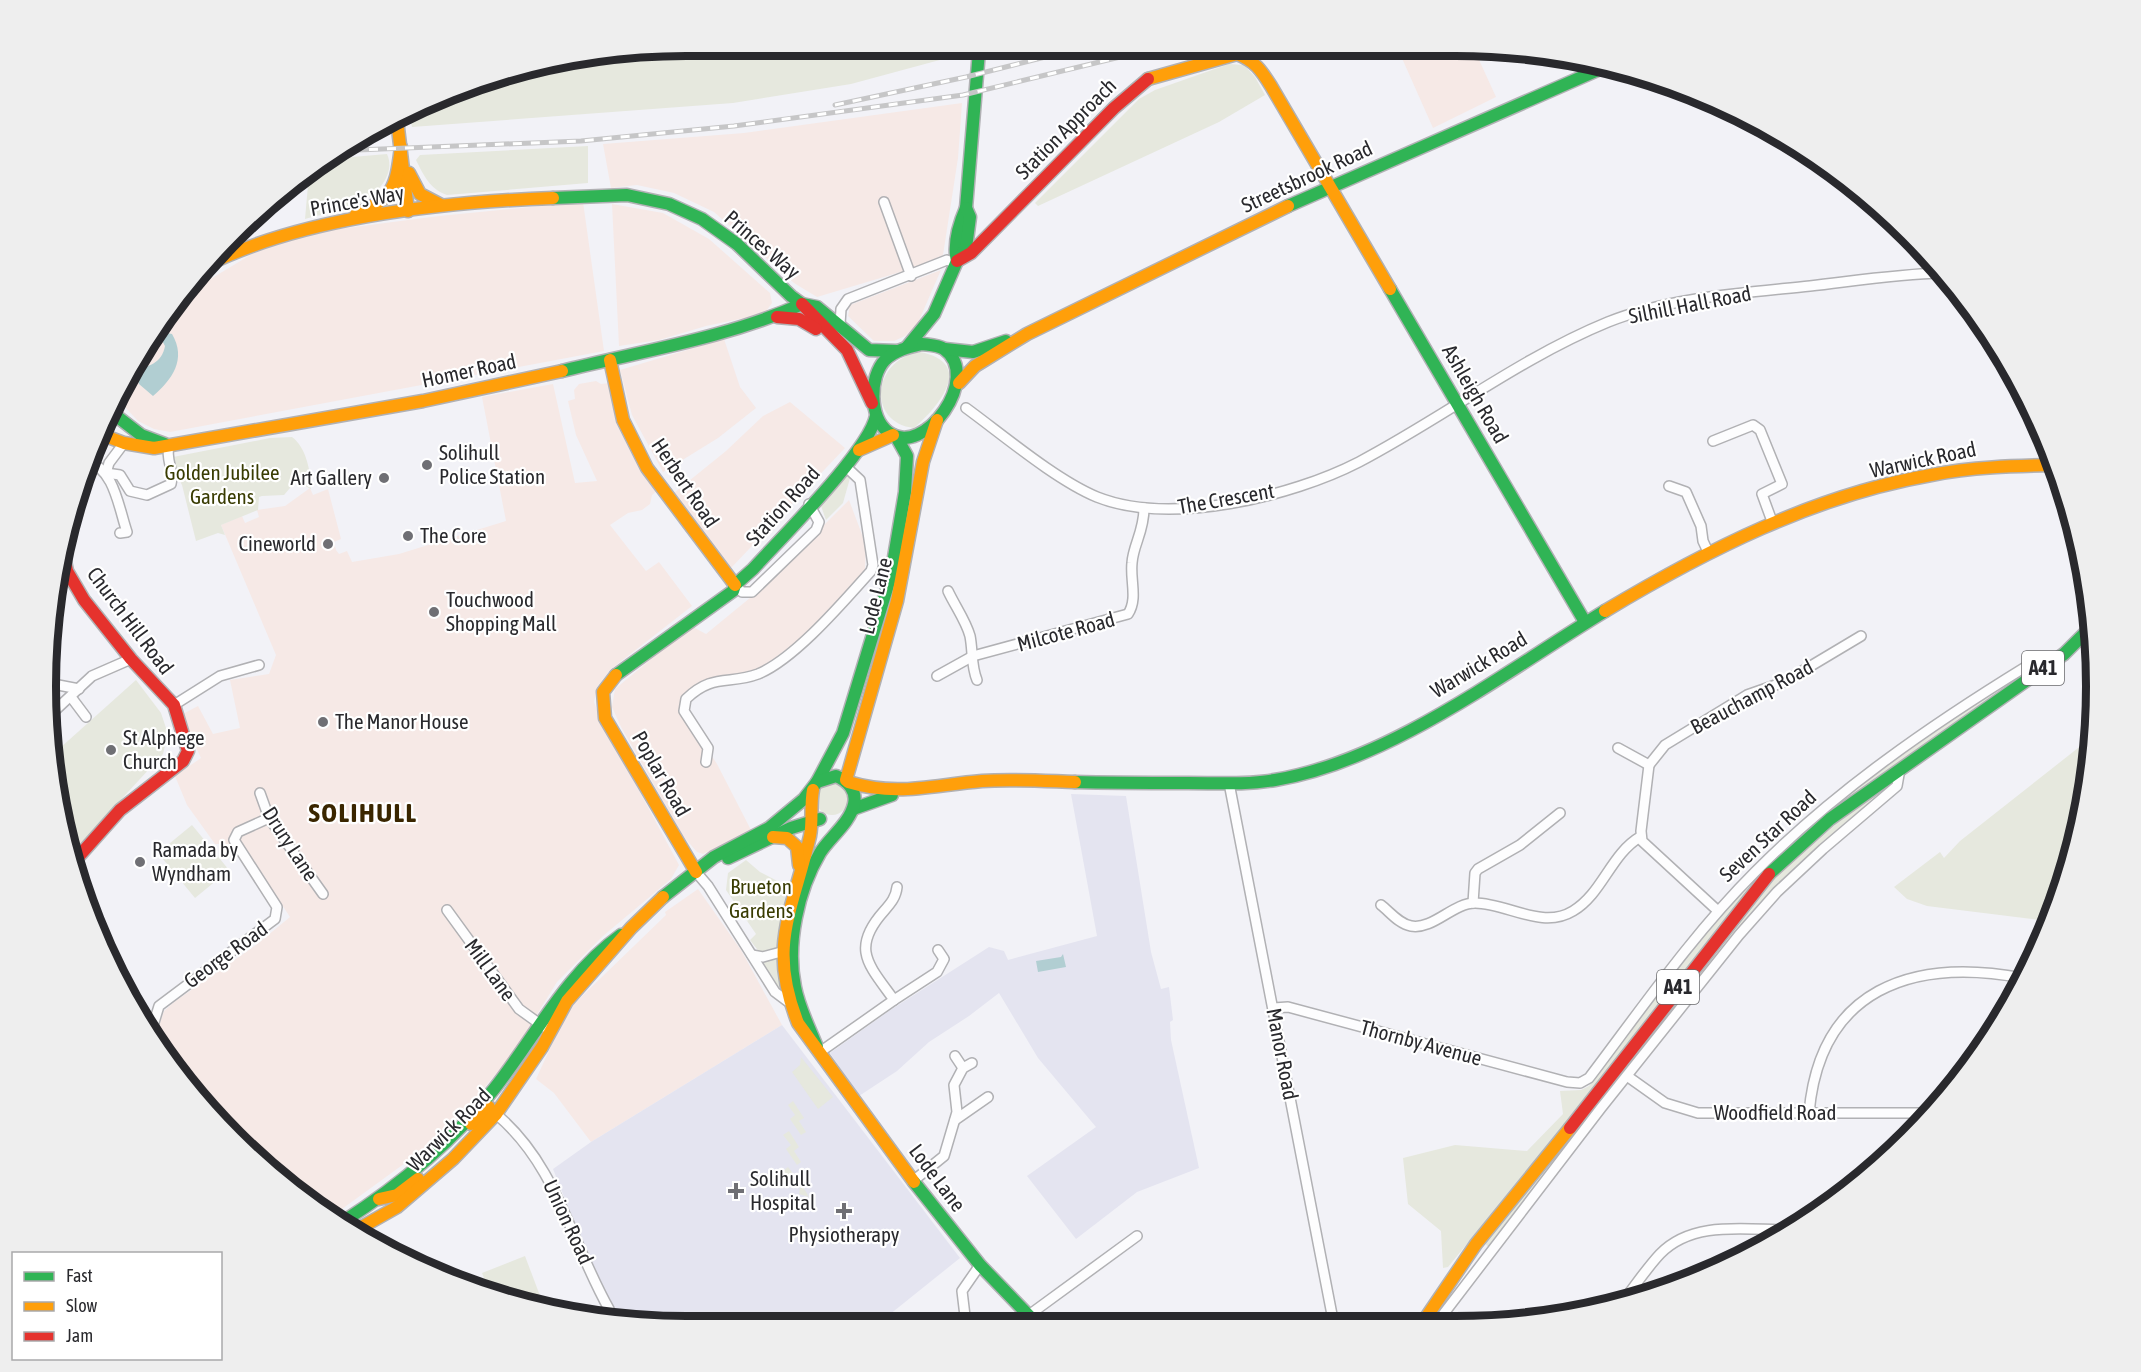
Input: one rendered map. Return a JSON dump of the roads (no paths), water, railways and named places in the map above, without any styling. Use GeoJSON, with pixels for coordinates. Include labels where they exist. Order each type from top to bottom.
{"type":"FeatureCollection","features":[{"type":"Feature","properties":{"kind":"main road"},"geometry":{"type":"LineString","coordinates":[[934,314],[902,349],[881,364],[874,388],[875,411],[895,436],[916,436],[937,420],[959,383],[956,363],[941,347],[933,329],[934,314],[956,262],[966,248],[970,217],[966,208],[969,147],[978,56]]}},
{"type":"Feature","properties":{"kind":"main road","name":"Station Approach"},"geometry":{"type":"LineString","coordinates":[[956,262],[971,253],[1114,108],[1145,80],[1231,56]]}},
{"type":"Feature","properties":{"kind":"main road","name":"Station Approach"},"geometry":{"type":"LineString","coordinates":[[1243,56],[1259,67],[1330,186]]}},
{"type":"Feature","properties":{"kind":"main road","name":"Streetsbrook Road"},"geometry":{"type":"LineString","coordinates":[[959,383],[975,366],[1027,334],[1330,186],[1596,72]]}},
{"type":"Feature","properties":{"kind":"main road"},"geometry":{"type":"LineString","coordinates":[[398,126],[408,211]]}},
{"type":"Feature","properties":{"kind":"main road"},"geometry":{"type":"LineString","coordinates":[[400,147],[418,194],[428,201],[445,206]]}},
{"type":"Feature","properties":{"kind":"main road"},"geometry":{"type":"LineString","coordinates":[[329,225],[386,200],[395,188],[400,147]]}},
{"type":"Feature","properties":{"kind":"main road","name":"Ashleigh Road"},"geometry":{"type":"LineString","coordinates":[[1330,186],[1585,622]]}},
{"type":"Feature","properties":{"kind":"main road","name":"Prince's Way"},"geometry":{"type":"LineString","coordinates":[[224,257],[329,225],[408,211],[520,199],[627,195]]}},
{"type":"Feature","properties":{"kind":"main road","name":"Princes Way"},"geometry":{"type":"LineString","coordinates":[[627,195],[669,204],[702,219],[737,244],[776,284],[802,304],[811,317],[826,327],[843,345],[875,411]]}},
{"type":"Feature","properties":{"kind":"main road"},"geometry":{"type":"LineString","coordinates":[[776,284],[780,298],[773,317],[791,317],[812,326],[854,368]]}},
{"type":"Feature","properties":{"kind":"main road","name":"Princes Way"},"geometry":{"type":"LineString","coordinates":[[802,304],[817,307],[869,350],[902,349]]}},
{"type":"Feature","properties":{"kind":"main road","name":"Homer Road"},"geometry":{"type":"LineString","coordinates":[[107,437],[124,443],[154,447],[423,401],[609,360],[773,317],[802,304]]}},
{"type":"Feature","properties":{"kind":"main road","name":"Streetsbrook Road"},"geometry":{"type":"LineString","coordinates":[[941,347],[973,352],[1027,334]]}},
{"type":"Feature","properties":{"kind":"main road"},"geometry":{"type":"LineString","coordinates":[[902,349],[922,344],[941,347]]}},
{"type":"Feature","properties":{"kind":"main road","name":"Herbert Road"},"geometry":{"type":"LineString","coordinates":[[609,360],[623,420],[647,468],[735,585]]}},
{"type":"Feature","properties":{"kind":"main road","name":"Station Road"},"geometry":{"type":"LineString","coordinates":[[603,692],[613,677],[649,654],[711,605],[714,598],[728,586],[735,585],[753,569],[858,451],[874,426],[875,411]]}},
{"type":"Feature","properties":{"kind":"main road","name":"Homer Road"},"geometry":{"type":"LineString","coordinates":[[116,417],[141,435],[169,445]]}},
{"type":"Feature","properties":{"kind":"main road","name":"Lode Lane"},"geometry":{"type":"LineString","coordinates":[[847,781],[897,601],[923,462],[937,420]]}},
{"type":"Feature","properties":{"kind":"main road","name":"Station Road"},"geometry":{"type":"LineString","coordinates":[[858,451],[895,436]]}},
{"type":"Feature","properties":{"kind":"main road","name":"Lode Lane"},"geometry":{"type":"LineString","coordinates":[[816,784],[843,732],[891,575],[905,492],[907,456],[895,436]]}},
{"type":"Feature","properties":{"kind":"main road","name":"Warwick Road"},"geometry":{"type":"LineString","coordinates":[[847,781],[874,791],[899,793],[983,781],[1229,783],[1290,777],[1366,750],[1449,706],[1585,622],[1709,554],[1773,524],[1915,478],[1990,466],[2045,465]]}},
{"type":"Feature","properties":{"kind":"main road","name":"Church Hill Road"},"geometry":{"type":"LineString","coordinates":[[67,568],[84,600],[131,659],[174,705]]}},
{"type":"Feature","properties":{"kind":"main road","name":"Seven Star Road"},"geometry":{"type":"LineString","coordinates":[[1426,1316],[1476,1244],[1608,1082],[1756,887],[1791,851],[1822,825],[2064,654],[2083,635]]}},
{"type":"Feature","properties":{"kind":"main road","name":"Poplar Road"},"geometry":{"type":"LineString","coordinates":[[603,692],[605,718],[696,872]]}},
{"type":"Feature","properties":{"kind":"main road"},"geometry":{"type":"LineString","coordinates":[[79,856],[120,810],[183,760],[188,751],[186,738],[174,705]]}},
{"type":"Feature","properties":{"kind":"main road"},"geometry":{"type":"LineString","coordinates":[[829,777],[847,781],[854,792],[850,812],[835,822],[817,820],[810,801],[816,784],[829,777]]}},
{"type":"Feature","properties":{"kind":"main road","name":"Warwick Road"},"geometry":{"type":"LineString","coordinates":[[348,1218],[442,1147],[455,1133],[518,1084],[567,1001],[627,931],[661,899],[714,857],[769,828],[804,799],[816,784]]}},
{"type":"Feature","properties":{"kind":"main road","name":"Warwick Road"},"geometry":{"type":"LineString","coordinates":[[850,812],[899,793]]}},
{"type":"Feature","properties":{"kind":"main road","name":"Lode Lane"},"geometry":{"type":"LineString","coordinates":[[818,1050],[794,985],[792,949],[800,909],[818,858],[850,812]]}},
{"type":"Feature","properties":{"kind":"main road","name":"Lode Lane"},"geometry":{"type":"LineString","coordinates":[[817,820],[798,876],[781,952],[787,1001],[798,1023],[913,1181],[980,1265],[1030,1316]]}},
{"type":"Feature","properties":{"kind":"main road","name":"Warwick Road"},"geometry":{"type":"LineString","coordinates":[[696,872],[772,837],[817,820]]}},
{"type":"Feature","properties":{"kind":"main road"},"geometry":{"type":"LineString","coordinates":[[772,837],[787,838],[797,848],[798,876]]}},
{"type":"Feature","properties":{"kind":"main road","name":"Warwick Road"},"geometry":{"type":"LineString","coordinates":[[362,1227],[397,1207],[448,1162],[489,1107],[510,1068],[557,997],[586,963],[608,943],[627,931]]}},
{"type":"Feature","properties":{"kind":"main road"},"geometry":{"type":"LineString","coordinates":[[374,1200],[397,1195],[422,1176],[448,1162],[442,1147]]}},
{"type":"Feature","properties":{"kind":"street"},"geometry":{"type":"LineString","coordinates":[[884,202],[911,276]]}},
{"type":"Feature","properties":{"kind":"street"},"geometry":{"type":"LineString","coordinates":[[840,324],[841,309],[848,299],[947,260],[956,262]]}},
{"type":"Feature","properties":{"kind":"street","name":"Silhill Hall Road"},"geometry":{"type":"LineString","coordinates":[[1458,402],[1580,334],[1643,310],[1746,292],[1932,274]]}},
{"type":"Feature","properties":{"kind":"street","name":"The Crescent"},"geometry":{"type":"LineString","coordinates":[[966,408],[1075,485],[1100,498],[1143,508],[1202,508],[1265,495],[1301,484],[1357,462],[1458,402]]}},
{"type":"Feature","properties":{"kind":"street"},"geometry":{"type":"LineString","coordinates":[[1713,441],[1753,425],[1760,430],[1782,484],[1762,494],[1773,524]]}},
{"type":"Feature","properties":{"kind":"street"},"geometry":{"type":"LineString","coordinates":[[106,473],[109,463],[124,443]]}},
{"type":"Feature","properties":{"kind":"street"},"geometry":{"type":"LineString","coordinates":[[106,473],[120,475],[130,491],[138,495],[163,490],[171,484],[173,478],[166,456],[169,445]]}},
{"type":"Feature","properties":{"kind":"street"},"geometry":{"type":"LineString","coordinates":[[96,465],[106,473],[127,532],[120,533]]}},
{"type":"Feature","properties":{"kind":"street"},"geometry":{"type":"LineString","coordinates":[[706,762],[708,748],[684,711],[686,699],[704,685],[721,679],[757,674],[776,663],[842,603],[873,566],[860,480],[845,466]]}},
{"type":"Feature","properties":{"kind":"street"},"geometry":{"type":"LineString","coordinates":[[1669,486],[1686,492],[1701,526],[1703,541],[1709,554]]}},
{"type":"Feature","properties":{"kind":"street"},"geometry":{"type":"LineString","coordinates":[[735,585],[742,592],[752,592],[816,530],[819,522],[809,504]]}},
{"type":"Feature","properties":{"kind":"street","name":"Milcote Road"},"geometry":{"type":"LineString","coordinates":[[936,676],[974,656],[1128,614],[1133,603],[1132,561],[1141,537],[1143,508]]}},
{"type":"Feature","properties":{"kind":"street"},"geometry":{"type":"LineString","coordinates":[[948,591],[969,633],[974,656],[972,668],[977,680]]}},
{"type":"Feature","properties":{"kind":"street","name":"Beauchamp Road"},"geometry":{"type":"LineString","coordinates":[[1649,765],[1665,745],[1737,701],[1784,681],[1862,636]]}},
{"type":"Feature","properties":{"kind":"street"},"geometry":{"type":"LineString","coordinates":[[57,709],[92,676],[131,659]]}},
{"type":"Feature","properties":{"kind":"street"},"geometry":{"type":"LineString","coordinates":[[174,705],[220,676],[259,665]]}},
{"type":"Feature","properties":{"kind":"street","name":"Seven Star Road"},"geometry":{"type":"LineString","coordinates":[[1567,1082],[1580,1083],[1589,1078],[1718,911],[1794,834],[1866,776],[2027,666],[2040,670]]}},
{"type":"Feature","properties":{"kind":"street"},"geometry":{"type":"LineString","coordinates":[[56,685],[79,689]]}},
{"type":"Feature","properties":{"kind":"street"},"geometry":{"type":"LineString","coordinates":[[67,700],[86,717]]}},
{"type":"Feature","properties":{"kind":"street"},"geometry":{"type":"LineString","coordinates":[[1618,748],[1649,765],[1640,837],[1645,845],[1718,911]]}},
{"type":"Feature","properties":{"kind":"street","name":"Seven Star Road"},"geometry":{"type":"LineString","coordinates":[[1442,1316],[1739,935],[1777,892],[1815,856],[1898,786],[1900,769]]}},
{"type":"Feature","properties":{"kind":"street","name":"Manor Road"},"geometry":{"type":"LineString","coordinates":[[1229,783],[1332,1316]]}},
{"type":"Feature","properties":{"kind":"street","name":"Drury Lane"},"geometry":{"type":"LineString","coordinates":[[260,794],[268,818],[323,894]]}},
{"type":"Feature","properties":{"kind":"street"},"geometry":{"type":"LineString","coordinates":[[1473,903],[1475,873],[1478,869],[1520,845],[1560,813]]}},
{"type":"Feature","properties":{"kind":"street","name":"George Road"},"geometry":{"type":"LineString","coordinates":[[154,1023],[159,1006],[275,919],[277,907],[234,840],[238,832],[268,818]]}},
{"type":"Feature","properties":{"kind":"street"},"geometry":{"type":"LineString","coordinates":[[1381,905],[1402,923],[1411,926],[1426,923],[1473,903],[1545,918],[1564,916],[1582,905],[1626,850],[1640,837]]}},
{"type":"Feature","properties":{"kind":"street"},"geometry":{"type":"LineString","coordinates":[[696,872],[775,992],[787,1001]]}},
{"type":"Feature","properties":{"kind":"street"},"geometry":{"type":"LineString","coordinates":[[894,1000],[869,964],[864,951],[870,927],[896,895],[897,886]]}},
{"type":"Feature","properties":{"kind":"street","name":"Mill Lane"},"geometry":{"type":"LineString","coordinates":[[447,910],[519,1009],[539,1023]]}},
{"type":"Feature","properties":{"kind":"street"},"geometry":{"type":"LineString","coordinates":[[818,1050],[940,970],[944,959],[938,950]]}},
{"type":"Feature","properties":{"kind":"street"},"geometry":{"type":"LineString","coordinates":[[752,955],[763,957],[781,952]]}},
{"type":"Feature","properties":{"kind":"street"},"geometry":{"type":"LineString","coordinates":[[1809,1113],[1814,1075],[1825,1045],[1844,1018],[1868,996],[1888,985],[1912,977],[2014,977]]}},
{"type":"Feature","properties":{"kind":"street","name":"Thornby Avenue"},"geometry":{"type":"LineString","coordinates":[[1274,1008],[1288,1007],[1567,1082]]}},
{"type":"Feature","properties":{"kind":"street"},"geometry":{"type":"LineString","coordinates":[[539,1023],[550,1032]]}},
{"type":"Feature","properties":{"kind":"street"},"geometry":{"type":"LineString","coordinates":[[955,1056],[963,1068]]}},
{"type":"Feature","properties":{"kind":"street"},"geometry":{"type":"LineString","coordinates":[[913,1181],[944,1156],[955,1120],[954,1084],[963,1068],[972,1063]]}},
{"type":"Feature","properties":{"kind":"street","name":"Woodfield Road"},"geometry":{"type":"LineString","coordinates":[[1627,1076],[1658,1098],[1684,1110],[1698,1113],[1919,1113]]}},
{"type":"Feature","properties":{"kind":"street"},"geometry":{"type":"LineString","coordinates":[[955,1120],[988,1096]]}},
{"type":"Feature","properties":{"kind":"street","name":"Union Road"},"geometry":{"type":"LineString","coordinates":[[489,1107],[507,1123],[547,1174],[609,1309]]}},
{"type":"Feature","properties":{"kind":"street"},"geometry":{"type":"LineString","coordinates":[[1631,1291],[1661,1253],[1679,1239],[1697,1232],[1773,1230]]}},
{"type":"Feature","properties":{"kind":"street"},"geometry":{"type":"LineString","coordinates":[[1037,1316],[1137,1236]]}},
{"type":"Feature","properties":{"kind":"street"},"geometry":{"type":"LineString","coordinates":[[1476,1244],[1488,1254]]}},
{"type":"Feature","properties":{"kind":"street"},"geometry":{"type":"LineString","coordinates":[[965,1316],[962,1291],[980,1265]]}},
{"type":"Feature","properties":{"kind":"water"},"geometry":{"type":"Polygon","coordinates":[[[164,332],[172,334],[176,343],[178,360],[171,376],[153,396],[139,384],[136,378],[142,368],[158,360],[165,346],[161,338],[164,332]]]}},
{"type":"Feature","properties":{"kind":"water"},"geometry":{"type":"Polygon","coordinates":[[[1063,954],[1066,967],[1038,972],[1036,961],[1061,957],[1063,954]]]}},
{"type":"Feature","properties":{"kind":"railway"},"geometry":{"type":"LineString","coordinates":[[835,105],[966,77],[1049,56]]}},
{"type":"Feature","properties":{"kind":"railway"},"geometry":{"type":"LineString","coordinates":[[355,150],[581,141],[734,126],[963,95],[1124,56]]}},
{"type":"Feature","properties":{"kind":"place","name":"Solihull Police Station"},"geometry":{"type":"Point","coordinates":[427,465]}},
{"type":"Feature","properties":{"kind":"place","name":"Art Gallery"},"geometry":{"type":"Point","coordinates":[384,478]}},
{"type":"Feature","properties":{"kind":"place","name":"The Core"},"geometry":{"type":"Point","coordinates":[408,536]}},
{"type":"Feature","properties":{"kind":"place","name":"Cineworld"},"geometry":{"type":"Point","coordinates":[328,544]}},
{"type":"Feature","properties":{"kind":"place","name":"Touchwood Shopping Mall"},"geometry":{"type":"Point","coordinates":[434,612]}},
{"type":"Feature","properties":{"kind":"place","name":"The Manor House"},"geometry":{"type":"Point","coordinates":[323,722]}},
{"type":"Feature","properties":{"kind":"place","name":"St Alphege Church"},"geometry":{"type":"Point","coordinates":[111,750]}},
{"type":"Feature","properties":{"kind":"place","name":"Ramada by Wyndham"},"geometry":{"type":"Point","coordinates":[140,862]}},
{"type":"Feature","properties":{"kind":"place","name":"Solihull Hospital"},"geometry":{"type":"Point","coordinates":[736,1191]}},
{"type":"Feature","properties":{"kind":"place","name":"Physiotherapy"},"geometry":{"type":"Point","coordinates":[844,1211]}},
{"type":"Feature","properties":{"kind":"district","name":"SOLIHULL"},"geometry":{"type":"Point","coordinates":[363,813]}},
{"type":"Feature","properties":{"kind":"park label","name":"Golden Jubilee Gardens"},"geometry":{"type":"Point","coordinates":[222,485]}},
{"type":"Feature","properties":{"kind":"park label","name":"Brueton Gardens"},"geometry":{"type":"Point","coordinates":[761,899]}}]}
